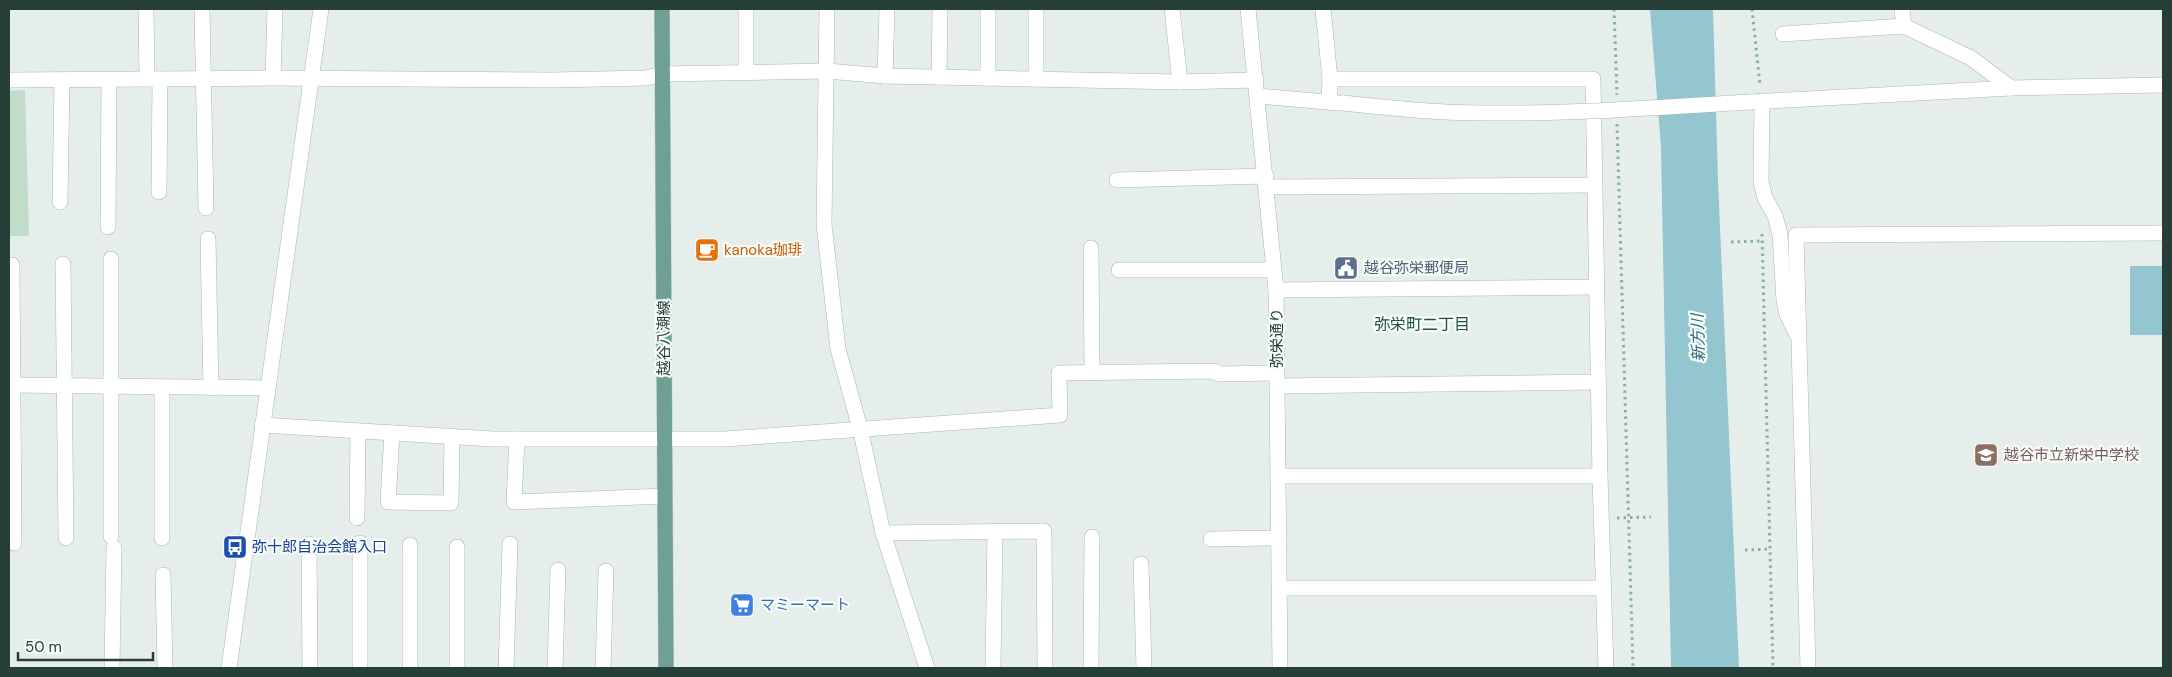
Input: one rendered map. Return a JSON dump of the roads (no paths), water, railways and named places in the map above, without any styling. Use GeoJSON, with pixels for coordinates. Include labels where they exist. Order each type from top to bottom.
{"type":"FeatureCollection","features":[{"type":"Feature","properties":{"kind":"main road","name":"越谷八潮線"},"geometry":{"type":"LineString","coordinates":[[662,9],[666,668]]}},
{"type":"Feature","properties":{"kind":"street"},"geometry":{"type":"LineString","coordinates":[[146,9],[154,79],[159,192]]}},
{"type":"Feature","properties":{"kind":"street"},"geometry":{"type":"LineString","coordinates":[[202,9],[206,208]]}},
{"type":"Feature","properties":{"kind":"street"},"geometry":{"type":"LineString","coordinates":[[273,78],[275,9]]}},
{"type":"Feature","properties":{"kind":"street"},"geometry":{"type":"LineString","coordinates":[[229,668],[321,9]]}},
{"type":"Feature","properties":{"kind":"street"},"geometry":{"type":"LineString","coordinates":[[746,9],[746,72]]}},
{"type":"Feature","properties":{"kind":"street"},"geometry":{"type":"LineString","coordinates":[[828,9],[824,224],[838,349],[860,428],[883,533],[927,668]]}},
{"type":"Feature","properties":{"kind":"street"},"geometry":{"type":"LineString","coordinates":[[885,76],[887,9]]}},
{"type":"Feature","properties":{"kind":"street"},"geometry":{"type":"LineString","coordinates":[[939,77],[940,9]]}},
{"type":"Feature","properties":{"kind":"street"},"geometry":{"type":"LineString","coordinates":[[988,9],[988,78]]}},
{"type":"Feature","properties":{"kind":"street"},"geometry":{"type":"LineString","coordinates":[[1036,9],[1036,79]]}},
{"type":"Feature","properties":{"kind":"street"},"geometry":{"type":"LineString","coordinates":[[1172,9],[1180,82]]}},
{"type":"Feature","properties":{"kind":"street","name":"弥栄通り"},"geometry":{"type":"LineString","coordinates":[[1248,9],[1276,290],[1280,668]]}},
{"type":"Feature","properties":{"kind":"street"},"geometry":{"type":"LineString","coordinates":[[1323,9],[1330,79],[1336,103]]}},
{"type":"Feature","properties":{"kind":"street"},"geometry":{"type":"LineString","coordinates":[[1902,9],[1904,26]]}},
{"type":"Feature","properties":{"kind":"street"},"geometry":{"type":"LineString","coordinates":[[1783,34],[1904,26],[1971,58],[2010,88]]}},
{"type":"Feature","properties":{"kind":"street"},"geometry":{"type":"LineString","coordinates":[[9,80],[312,78],[553,80],[646,78],[662,74],[827,70],[885,76],[1180,82],[1256,80]]}},
{"type":"Feature","properties":{"kind":"street"},"geometry":{"type":"LineString","coordinates":[[108,227],[109,79]]}},
{"type":"Feature","properties":{"kind":"street"},"geometry":{"type":"LineString","coordinates":[[1330,79],[1593,79],[1600,476],[1606,668]]}},
{"type":"Feature","properties":{"kind":"street"},"geometry":{"type":"LineString","coordinates":[[60,202],[62,80]]}},
{"type":"Feature","properties":{"kind":"street"},"geometry":{"type":"LineString","coordinates":[[1258,96],[1417,111],[1550,113],[2010,88],[2163,85]]}},
{"type":"Feature","properties":{"kind":"street"},"geometry":{"type":"LineString","coordinates":[[1756,101],[1761,182],[1765,198],[1775,216],[1780,234],[1784,300],[1787,314],[1799,340]]}},
{"type":"Feature","properties":{"kind":"street"},"geometry":{"type":"LineString","coordinates":[[1117,180],[1595,185]]}},
{"type":"Feature","properties":{"kind":"street"},"geometry":{"type":"LineString","coordinates":[[1808,668],[1796,236],[2163,233]]}},
{"type":"Feature","properties":{"kind":"street"},"geometry":{"type":"LineString","coordinates":[[208,239],[211,388]]}},
{"type":"Feature","properties":{"kind":"street"},"geometry":{"type":"LineString","coordinates":[[1091,248],[1092,372]]}},
{"type":"Feature","properties":{"kind":"street"},"geometry":{"type":"LineString","coordinates":[[111,259],[112,668]]}},
{"type":"Feature","properties":{"kind":"street"},"geometry":{"type":"LineString","coordinates":[[63,264],[66,538]]}},
{"type":"Feature","properties":{"kind":"street"},"geometry":{"type":"LineString","coordinates":[[12,266],[11,385],[14,543]]}},
{"type":"Feature","properties":{"kind":"street"},"geometry":{"type":"LineString","coordinates":[[1118,270],[1274,270]]}},
{"type":"Feature","properties":{"kind":"street"},"geometry":{"type":"LineString","coordinates":[[1276,290],[1596,288]]}},
{"type":"Feature","properties":{"kind":"street"},"geometry":{"type":"LineString","coordinates":[[262,425],[517,439],[665,438],[725,440],[860,428],[1060,415],[1059,373],[1213,371],[1220,374],[1277,380],[1598,382]]}},
{"type":"Feature","properties":{"kind":"street"},"geometry":{"type":"LineString","coordinates":[[11,385],[268,388]]}},
{"type":"Feature","properties":{"kind":"street"},"geometry":{"type":"LineString","coordinates":[[162,387],[162,538]]}},
{"type":"Feature","properties":{"kind":"street"},"geometry":{"type":"LineString","coordinates":[[357,518],[358,431]]}},
{"type":"Feature","properties":{"kind":"street"},"geometry":{"type":"LineString","coordinates":[[392,433],[388,502],[451,502],[452,436]]}},
{"type":"Feature","properties":{"kind":"street"},"geometry":{"type":"LineString","coordinates":[[517,439],[514,502],[665,496]]}},
{"type":"Feature","properties":{"kind":"street"},"geometry":{"type":"LineString","coordinates":[[1279,476],[1600,476]]}},
{"type":"Feature","properties":{"kind":"street"},"geometry":{"type":"LineString","coordinates":[[993,668],[996,531]]}},
{"type":"Feature","properties":{"kind":"street"},"geometry":{"type":"LineString","coordinates":[[883,533],[1044,531],[1045,668]]}},
{"type":"Feature","properties":{"kind":"street"},"geometry":{"type":"LineString","coordinates":[[1091,668],[1092,537]]}},
{"type":"Feature","properties":{"kind":"street"},"geometry":{"type":"LineString","coordinates":[[1211,539],[1279,538]]}},
{"type":"Feature","properties":{"kind":"street"},"geometry":{"type":"LineString","coordinates":[[309,544],[310,668]]}},
{"type":"Feature","properties":{"kind":"street"},"geometry":{"type":"LineString","coordinates":[[360,544],[360,668]]}},
{"type":"Feature","properties":{"kind":"street"},"geometry":{"type":"LineString","coordinates":[[506,668],[510,544]]}},
{"type":"Feature","properties":{"kind":"street"},"geometry":{"type":"LineString","coordinates":[[410,545],[410,668]]}},
{"type":"Feature","properties":{"kind":"street"},"geometry":{"type":"LineString","coordinates":[[457,547],[457,668]]}},
{"type":"Feature","properties":{"kind":"street"},"geometry":{"type":"LineString","coordinates":[[1141,564],[1144,668]]}},
{"type":"Feature","properties":{"kind":"street"},"geometry":{"type":"LineString","coordinates":[[555,668],[558,570]]}},
{"type":"Feature","properties":{"kind":"street"},"geometry":{"type":"LineString","coordinates":[[604,668],[606,571]]}},
{"type":"Feature","properties":{"kind":"street"},"geometry":{"type":"LineString","coordinates":[[163,575],[165,668]]}},
{"type":"Feature","properties":{"kind":"street"},"geometry":{"type":"LineString","coordinates":[[1280,588],[1603,588]]}},
{"type":"Feature","properties":{"kind":"water","name":"新方川"},"geometry":{"type":"Polygon","coordinates":[[[1650,9],[1713,9],[1718,181],[1739,668],[1671,668],[1661,147],[1650,9]]]}},
{"type":"Feature","properties":{"kind":"water"},"geometry":{"type":"Polygon","coordinates":[[[2130,266],[2163,266],[2163,335],[2130,335],[2130,266]]]}},
{"type":"Feature","properties":{"kind":"place","name":"kanoka珈琲"},"geometry":{"type":"Point","coordinates":[707,250]}},
{"type":"Feature","properties":{"kind":"place","name":"越谷弥栄郵便局"},"geometry":{"type":"Point","coordinates":[1346,268]}},
{"type":"Feature","properties":{"kind":"place","name":"越谷市立新栄中学校"},"geometry":{"type":"Point","coordinates":[1986,455]}},
{"type":"Feature","properties":{"kind":"place","name":"弥十郎自治会館入口"},"geometry":{"type":"Point","coordinates":[235,547]}},
{"type":"Feature","properties":{"kind":"place","name":"マミーマート"},"geometry":{"type":"Point","coordinates":[742,605]}},
{"type":"Feature","properties":{"kind":"district","name":"弥栄町二丁目"},"geometry":{"type":"Point","coordinates":[1422,324]}}]}
